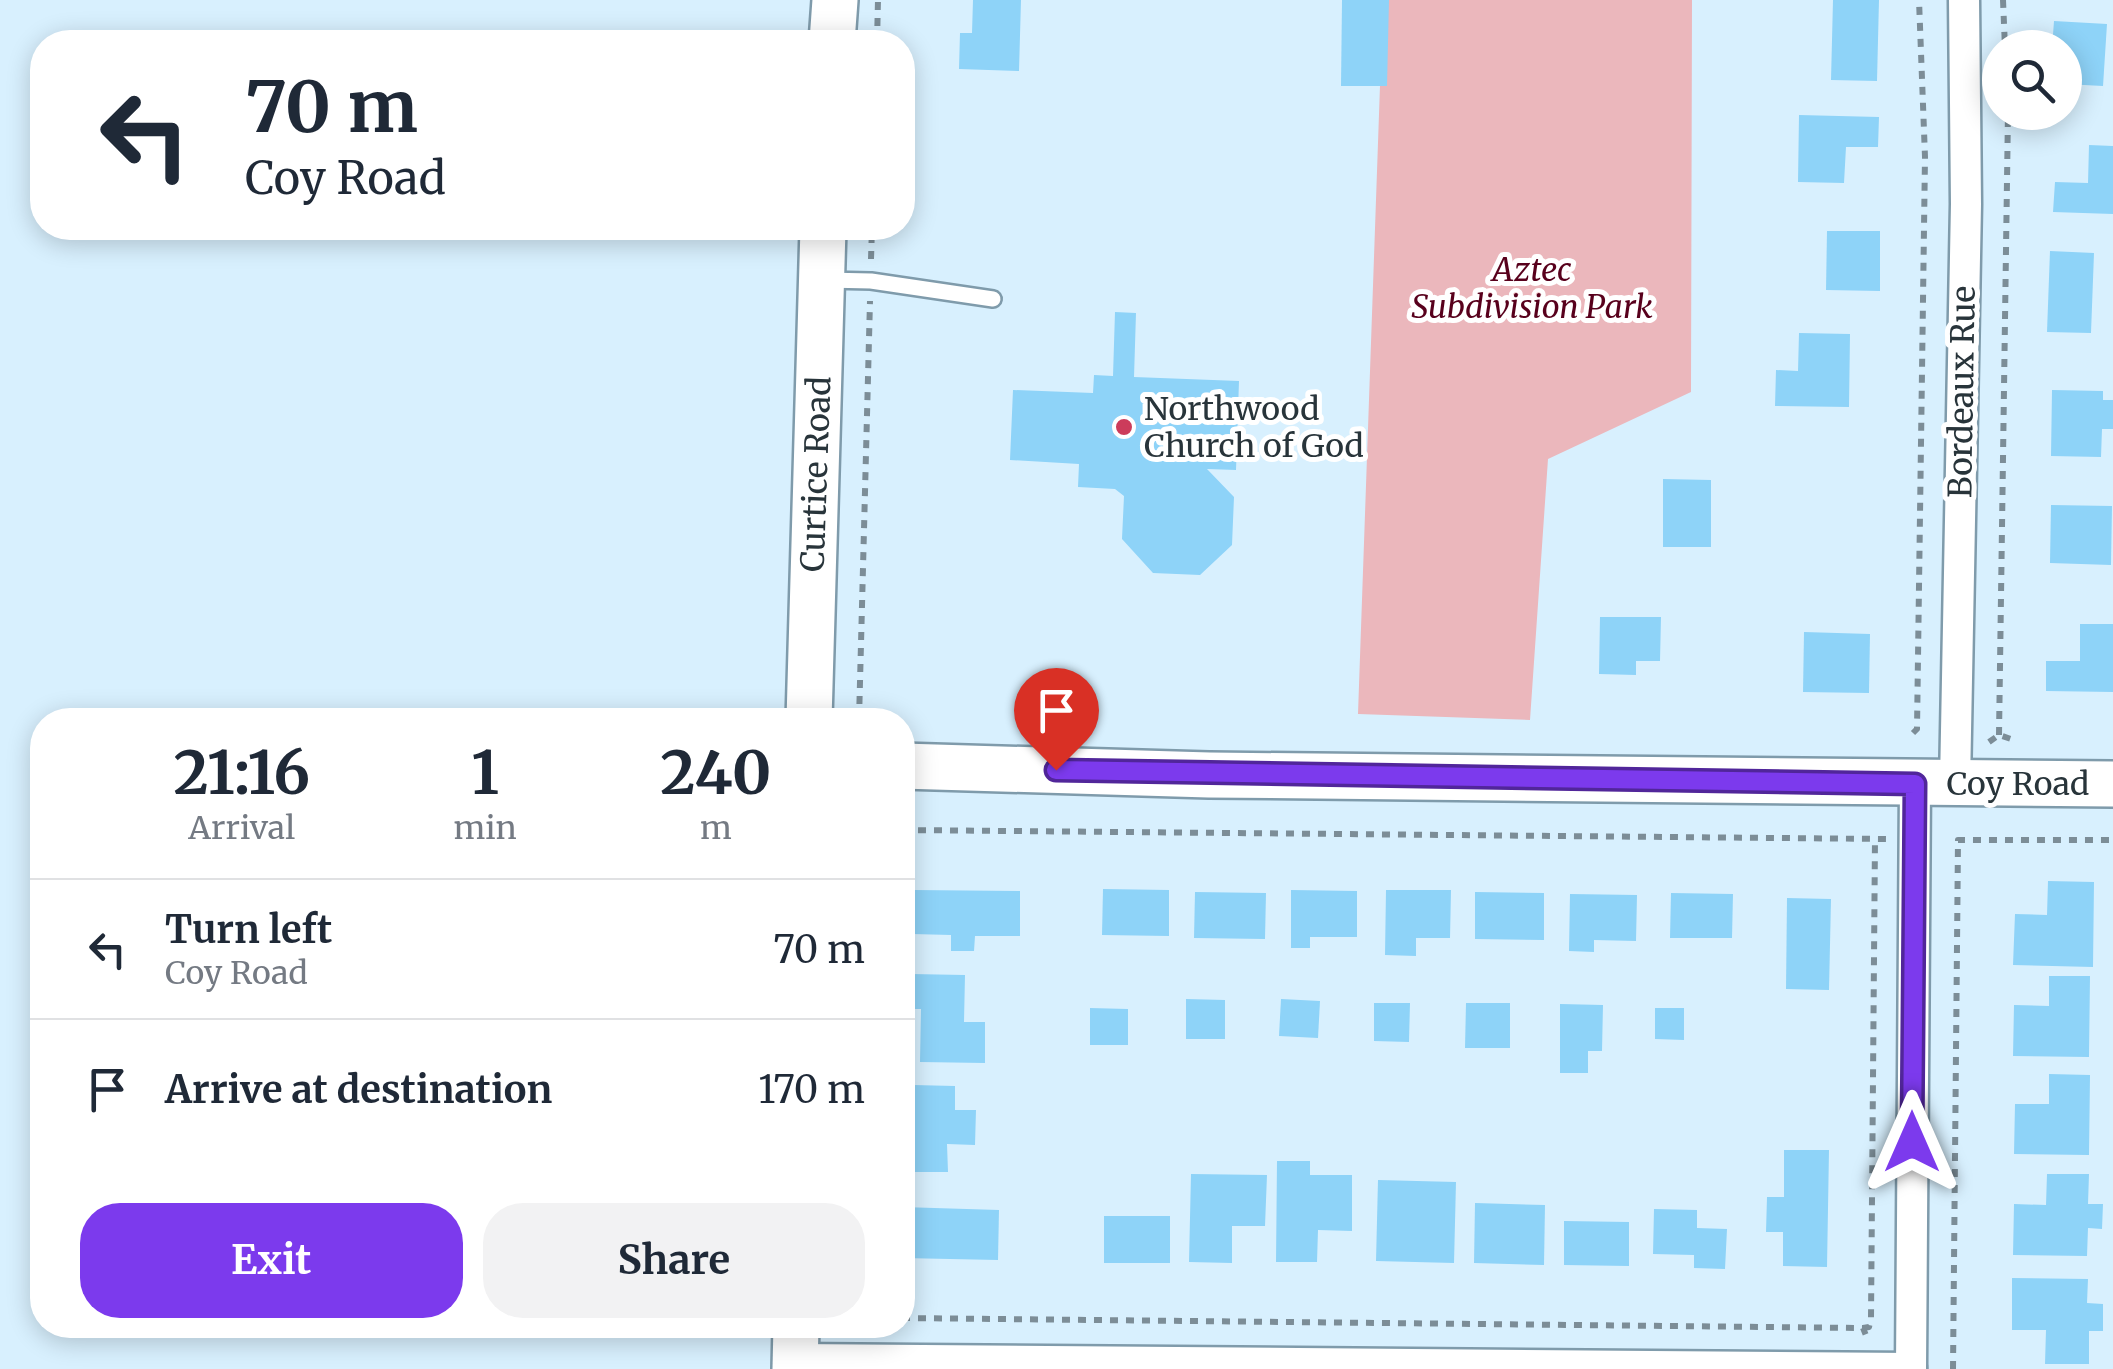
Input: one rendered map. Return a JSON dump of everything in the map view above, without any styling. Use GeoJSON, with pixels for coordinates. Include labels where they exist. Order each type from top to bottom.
{"type":"FeatureCollection","features":[{"type":"Feature","properties":{"kind":"street"},"geometry":{"type":"LineString","coordinates":[[833,30],[834,0]]}},
{"type":"Feature","properties":{"kind":"street","name":"Bordeaux Rue"},"geometry":{"type":"LineString","coordinates":[[1911,1369],[1914,839],[1935,784],[1966,170],[1964,0]]}},
{"type":"Feature","properties":{"kind":"street","name":"Curtice Road"},"geometry":{"type":"LineString","coordinates":[[809,708],[823,240]]}},
{"type":"Feature","properties":{"kind":"street","name":"Coy Road"},"geometry":{"type":"LineString","coordinates":[[915,766],[1209,775],[2113,784]]}},
{"type":"Feature","properties":{"kind":"street"},"geometry":{"type":"LineString","coordinates":[[796,1351],[1911,1369]]}},
{"type":"Feature","properties":{"kind":"lane"},"geometry":{"type":"LineString","coordinates":[[822,280],[871,280],[993,298]]}},
{"type":"Feature","properties":{"kind":"path"},"geometry":{"type":"LineString","coordinates":[[877,30],[878,0]]}},
{"type":"Feature","properties":{"kind":"path"},"geometry":{"type":"LineString","coordinates":[[1912,733],[1917,729],[1925,157],[1919,0]]}},
{"type":"Feature","properties":{"kind":"path"},"geometry":{"type":"LineString","coordinates":[[2003,0],[2004,30]]}},
{"type":"Feature","properties":{"kind":"path"},"geometry":{"type":"LineString","coordinates":[[1999,735],[2008,130]]}},
{"type":"Feature","properties":{"kind":"path"},"geometry":{"type":"LineString","coordinates":[[859,708],[872,240]]}},
{"type":"Feature","properties":{"kind":"path"},"geometry":{"type":"LineString","coordinates":[[915,830],[2113,840]]}},
{"type":"Feature","properties":{"kind":"path"},"geometry":{"type":"LineString","coordinates":[[915,1318],[1870,1327],[1874,839]]}},
{"type":"Feature","properties":{"kind":"path"},"geometry":{"type":"LineString","coordinates":[[1953,1369],[1958,840]]}},
{"type":"Feature","properties":{"kind":"path"},"geometry":{"type":"LineString","coordinates":[[1862,1328],[1870,1344],[1872,1368]]}},
{"type":"Feature","properties":{"kind":"green space","name":"Aztec Subdivision Park"},"geometry":{"type":"Polygon","coordinates":[[[1383,0],[1692,0],[1691,392],[1548,459],[1530,720],[1358,714],[1383,0]]]}},
{"type":"Feature","properties":{"kind":"building"},"geometry":{"type":"Polygon","coordinates":[[[973,0],[1021,0],[1019,71],[959,69],[960,33],[972,33],[973,0]]]}},
{"type":"Feature","properties":{"kind":"building"},"geometry":{"type":"Polygon","coordinates":[[[1342,0],[1389,0],[1387,86],[1341,86],[1342,0]]]}},
{"type":"Feature","properties":{"kind":"building"},"geometry":{"type":"Polygon","coordinates":[[[1833,0],[1879,0],[1877,81],[1831,80],[1833,0]]]}},
{"type":"Feature","properties":{"kind":"building"},"geometry":{"type":"Polygon","coordinates":[[[2054,21],[2107,24],[2103,86],[2082,85],[2082,30],[2053,30],[2054,21]]]}},
{"type":"Feature","properties":{"kind":"building"},"geometry":{"type":"Polygon","coordinates":[[[1799,115],[1879,117],[1878,147],[1846,147],[1844,183],[1798,182],[1799,115]]]}},
{"type":"Feature","properties":{"kind":"building"},"geometry":{"type":"Polygon","coordinates":[[[2089,145],[2113,146],[2113,214],[2053,212],[2055,182],[2088,183],[2089,145]]]}},
{"type":"Feature","properties":{"kind":"building"},"geometry":{"type":"Polygon","coordinates":[[[1827,231],[1880,231],[1880,291],[1826,290],[1827,231]]]}},
{"type":"Feature","properties":{"kind":"building"},"geometry":{"type":"Polygon","coordinates":[[[2050,251],[2094,253],[2091,333],[2047,332],[2050,251]]]}},
{"type":"Feature","properties":{"kind":"building","name":"Northwood Church of God"},"geometry":{"type":"Polygon","coordinates":[[[1115,312],[1136,313],[1134,377],[1239,381],[1236,470],[1207,469],[1234,497],[1232,545],[1200,575],[1153,573],[1122,539],[1124,496],[1115,489],[1078,487],[1079,464],[1010,460],[1013,390],[1093,393],[1094,375],[1113,376],[1115,312]]]}},
{"type":"Feature","properties":{"kind":"building"},"geometry":{"type":"Polygon","coordinates":[[[1799,333],[1850,334],[1849,407],[1775,406],[1776,370],[1798,371],[1799,333]]]}},
{"type":"Feature","properties":{"kind":"building"},"geometry":{"type":"Polygon","coordinates":[[[2052,390],[2103,391],[2103,400],[2113,400],[2113,429],[2102,429],[2101,457],[2051,456],[2052,390]]]}},
{"type":"Feature","properties":{"kind":"building"},"geometry":{"type":"Polygon","coordinates":[[[1663,479],[1711,480],[1711,547],[1663,547],[1663,479]]]}},
{"type":"Feature","properties":{"kind":"building"},"geometry":{"type":"Polygon","coordinates":[[[2051,505],[2112,506],[2111,565],[2050,563],[2051,505]]]}},
{"type":"Feature","properties":{"kind":"building"},"geometry":{"type":"Polygon","coordinates":[[[1600,617],[1661,617],[1660,661],[1636,661],[1636,675],[1599,674],[1600,617]]]}},
{"type":"Feature","properties":{"kind":"building"},"geometry":{"type":"Polygon","coordinates":[[[2080,624],[2113,624],[2113,692],[2046,691],[2046,661],[2080,661],[2080,624]]]}},
{"type":"Feature","properties":{"kind":"building"},"geometry":{"type":"Polygon","coordinates":[[[1804,632],[1870,634],[1869,693],[1803,692],[1804,632]]]}},
{"type":"Feature","properties":{"kind":"building"},"geometry":{"type":"Polygon","coordinates":[[[2048,881],[2094,882],[2093,967],[2013,965],[2015,914],[2047,915],[2048,881]]]}},
{"type":"Feature","properties":{"kind":"building"},"geometry":{"type":"Polygon","coordinates":[[[1103,889],[1169,890],[1169,936],[1102,935],[1103,889]]]}},
{"type":"Feature","properties":{"kind":"building"},"geometry":{"type":"Polygon","coordinates":[[[915,890],[1020,891],[1020,936],[975,936],[974,951],[951,951],[951,935],[915,934],[915,890]]]}},
{"type":"Feature","properties":{"kind":"building"},"geometry":{"type":"Polygon","coordinates":[[[1291,890],[1357,891],[1357,937],[1310,937],[1310,948],[1291,948],[1291,890]]]}},
{"type":"Feature","properties":{"kind":"building"},"geometry":{"type":"Polygon","coordinates":[[[1386,890],[1451,890],[1450,938],[1416,938],[1416,956],[1385,955],[1386,890]]]}},
{"type":"Feature","properties":{"kind":"building"},"geometry":{"type":"Polygon","coordinates":[[[1195,892],[1266,893],[1265,939],[1194,938],[1195,892]]]}},
{"type":"Feature","properties":{"kind":"building"},"geometry":{"type":"Polygon","coordinates":[[[1475,892],[1544,893],[1544,940],[1475,939],[1475,892]]]}},
{"type":"Feature","properties":{"kind":"building"},"geometry":{"type":"Polygon","coordinates":[[[1671,893],[1733,894],[1732,938],[1670,938],[1671,893]]]}},
{"type":"Feature","properties":{"kind":"building"},"geometry":{"type":"Polygon","coordinates":[[[1570,894],[1637,895],[1636,941],[1594,940],[1594,952],[1569,951],[1570,894]]]}},
{"type":"Feature","properties":{"kind":"building"},"geometry":{"type":"Polygon","coordinates":[[[1787,898],[1831,899],[1829,990],[1786,989],[1787,898]]]}},
{"type":"Feature","properties":{"kind":"building"},"geometry":{"type":"Polygon","coordinates":[[[915,974],[965,975],[964,1022],[985,1022],[985,1063],[920,1062],[921,1009],[915,1009],[915,974]]]}},
{"type":"Feature","properties":{"kind":"building"},"geometry":{"type":"Polygon","coordinates":[[[2049,976],[2090,976],[2089,1057],[2013,1056],[2014,1005],[2049,1006],[2049,976]]]}},
{"type":"Feature","properties":{"kind":"building"},"geometry":{"type":"Polygon","coordinates":[[[1186,999],[1225,1000],[1225,1039],[1186,1039],[1186,999]]]}},
{"type":"Feature","properties":{"kind":"building"},"geometry":{"type":"Polygon","coordinates":[[[1281,999],[1320,1001],[1318,1038],[1279,1036],[1281,999]]]}},
{"type":"Feature","properties":{"kind":"building"},"geometry":{"type":"Polygon","coordinates":[[[1374,1003],[1410,1003],[1409,1042],[1374,1041],[1374,1003]]]}},
{"type":"Feature","properties":{"kind":"building"},"geometry":{"type":"Polygon","coordinates":[[[1466,1003],[1510,1003],[1510,1048],[1465,1048],[1466,1003]]]}},
{"type":"Feature","properties":{"kind":"building"},"geometry":{"type":"Polygon","coordinates":[[[1560,1004],[1603,1005],[1602,1051],[1588,1051],[1588,1073],[1560,1073],[1560,1004]]]}},
{"type":"Feature","properties":{"kind":"building"},"geometry":{"type":"Polygon","coordinates":[[[1090,1008],[1128,1009],[1128,1045],[1090,1045],[1090,1008]]]}},
{"type":"Feature","properties":{"kind":"building"},"geometry":{"type":"Polygon","coordinates":[[[1655,1008],[1684,1008],[1684,1040],[1655,1039],[1655,1008]]]}},
{"type":"Feature","properties":{"kind":"building"},"geometry":{"type":"Polygon","coordinates":[[[2049,1074],[2090,1075],[2089,1155],[2014,1154],[2015,1104],[2049,1104],[2049,1074]]]}},
{"type":"Feature","properties":{"kind":"building"},"geometry":{"type":"Polygon","coordinates":[[[915,1085],[955,1086],[955,1110],[976,1110],[975,1145],[947,1144],[948,1172],[915,1172],[915,1085]]]}},
{"type":"Feature","properties":{"kind":"building"},"geometry":{"type":"Polygon","coordinates":[[[1784,1150],[1829,1150],[1827,1267],[1783,1266],[1783,1232],[1766,1232],[1767,1197],[1784,1197],[1784,1150]]]}},
{"type":"Feature","properties":{"kind":"building"},"geometry":{"type":"Polygon","coordinates":[[[1277,1161],[1310,1161],[1310,1175],[1352,1175],[1352,1231],[1318,1230],[1317,1262],[1276,1262],[1277,1161]]]}},
{"type":"Feature","properties":{"kind":"building"},"geometry":{"type":"Polygon","coordinates":[[[1191,1174],[1267,1175],[1265,1226],[1232,1226],[1232,1263],[1189,1262],[1191,1174]]]}},
{"type":"Feature","properties":{"kind":"building"},"geometry":{"type":"Polygon","coordinates":[[[2047,1174],[2089,1174],[2088,1204],[2103,1204],[2102,1229],[2088,1228],[2087,1256],[2013,1255],[2014,1204],[2046,1205],[2047,1174]]]}},
{"type":"Feature","properties":{"kind":"building"},"geometry":{"type":"Polygon","coordinates":[[[1378,1180],[1456,1182],[1454,1263],[1376,1261],[1378,1180]]]}},
{"type":"Feature","properties":{"kind":"building"},"geometry":{"type":"Polygon","coordinates":[[[1475,1203],[1545,1205],[1544,1265],[1474,1263],[1475,1203]]]}},
{"type":"Feature","properties":{"kind":"building"},"geometry":{"type":"Polygon","coordinates":[[[915,1207],[999,1210],[998,1260],[915,1258],[915,1207]]]}},
{"type":"Feature","properties":{"kind":"building"},"geometry":{"type":"Polygon","coordinates":[[[1654,1209],[1697,1210],[1697,1228],[1727,1229],[1725,1269],[1694,1268],[1694,1255],[1653,1254],[1654,1209]]]}},
{"type":"Feature","properties":{"kind":"building"},"geometry":{"type":"Polygon","coordinates":[[[1104,1216],[1170,1216],[1170,1263],[1104,1263],[1104,1216]]]}},
{"type":"Feature","properties":{"kind":"building"},"geometry":{"type":"Polygon","coordinates":[[[1564,1221],[1629,1222],[1629,1266],[1564,1265],[1564,1221]]]}},
{"type":"Feature","properties":{"kind":"building"},"geometry":{"type":"Polygon","coordinates":[[[2012,1278],[2088,1279],[2087,1303],[2103,1304],[2103,1331],[2089,1331],[2089,1364],[2045,1364],[2046,1330],[2012,1330],[2012,1278]]]}},
{"type":"Feature","properties":{"kind":"place","name":"Northwood Church of God"},"geometry":{"type":"Point","coordinates":[1124,427]}},
{"type":"Feature","properties":{"kind":"route"},"geometry":{"type":"LineString","coordinates":[[1056,770],[1915,784],[1912,1142]]}}]}
